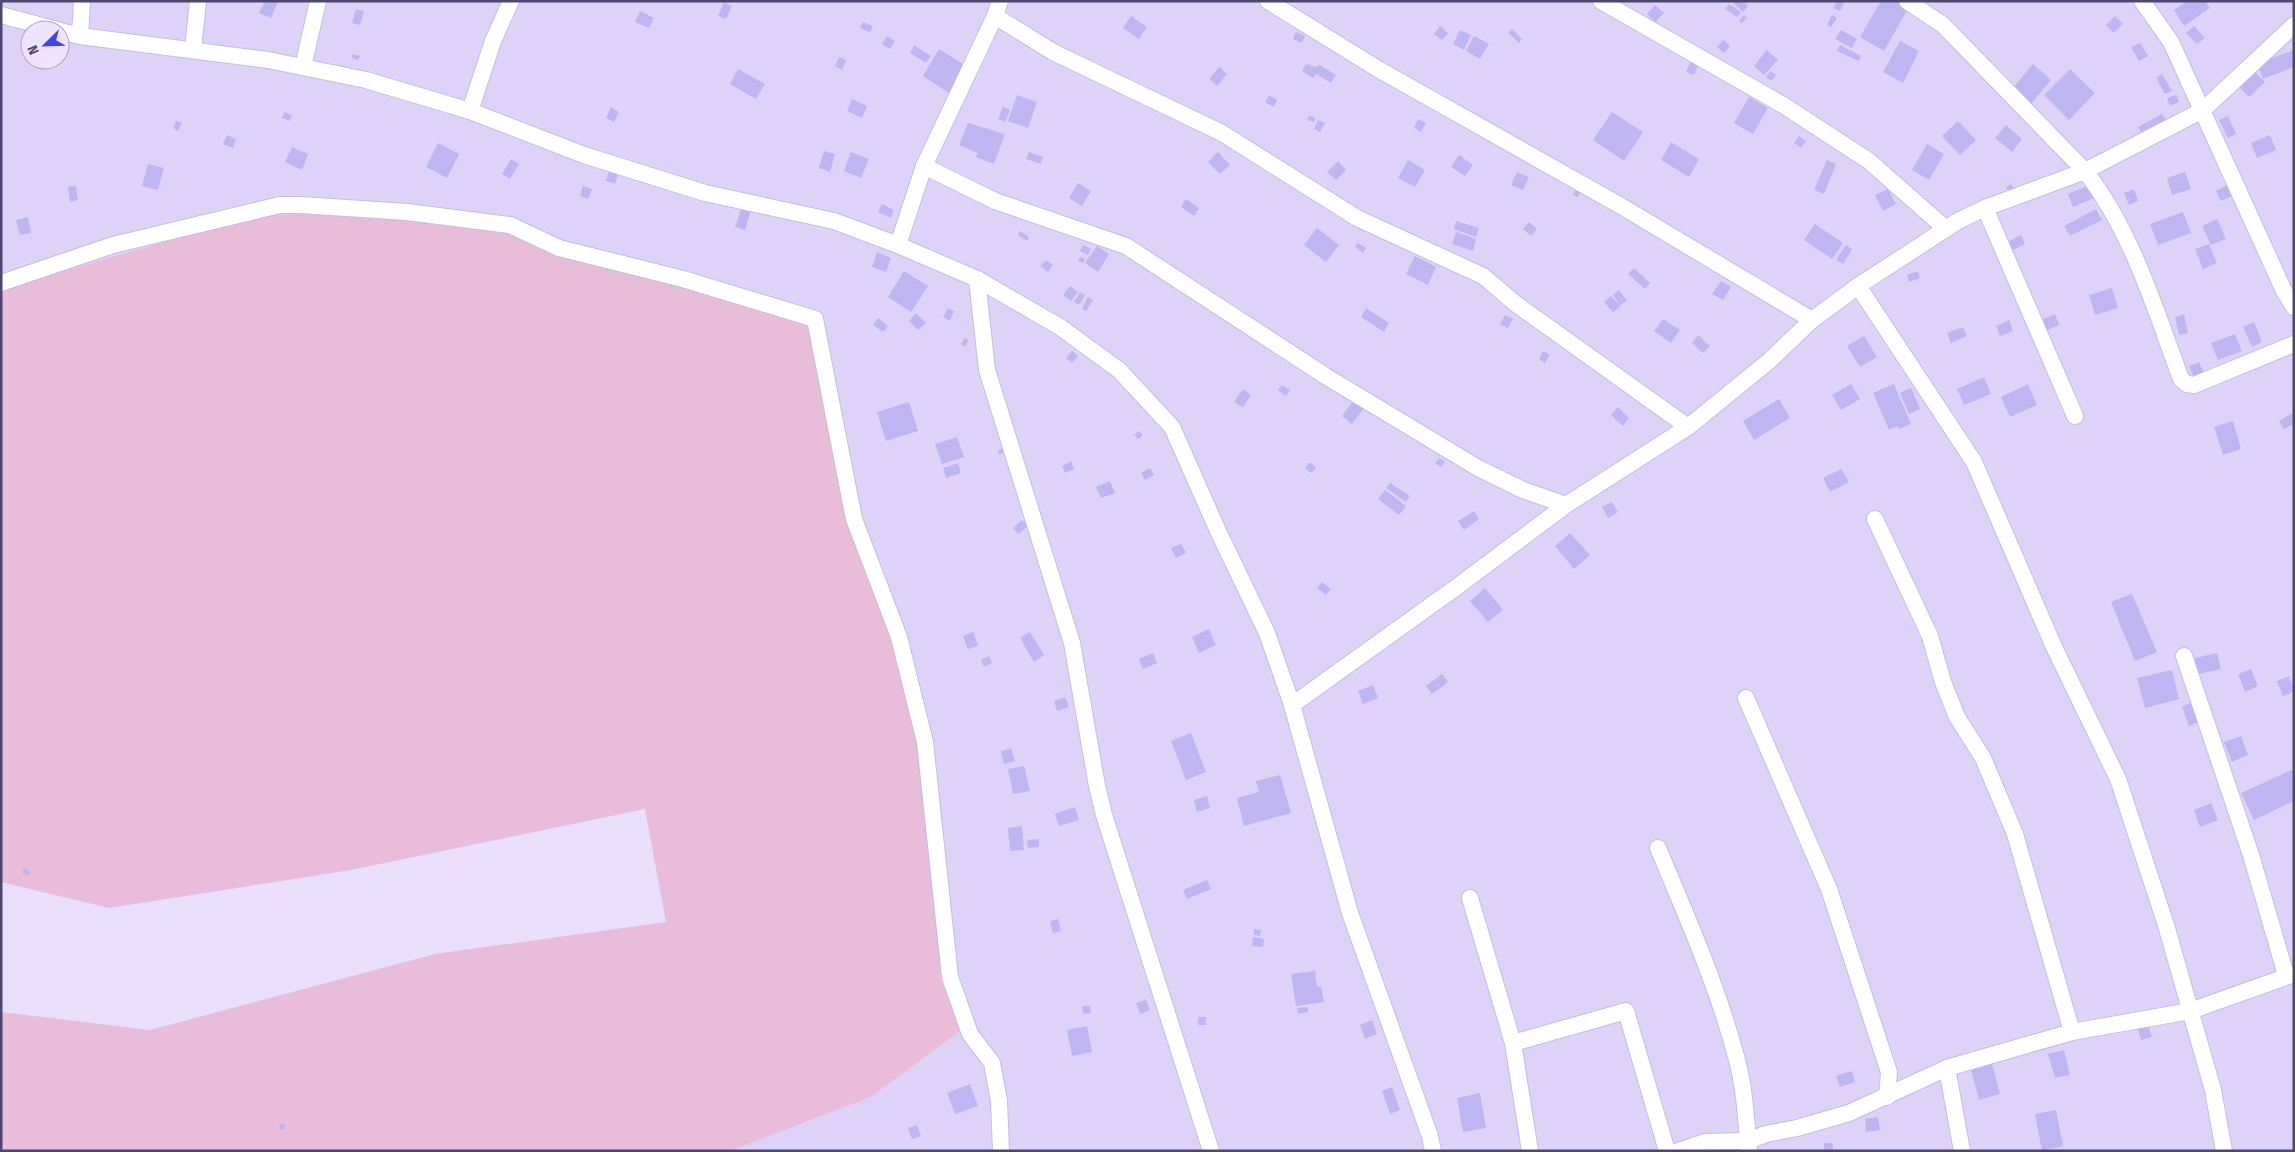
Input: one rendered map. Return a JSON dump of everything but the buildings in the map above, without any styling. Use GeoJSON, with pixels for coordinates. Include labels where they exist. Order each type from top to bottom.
{"type":"FeatureCollection","features":[{"type":"Feature","properties":{"kind":"street"},"geometry":{"type":"LineString","coordinates":[[80,36],[82,1]]}},
{"type":"Feature","properties":{"kind":"street"},"geometry":{"type":"LineString","coordinates":[[193,50],[198,1]]}},
{"type":"Feature","properties":{"kind":"street"},"geometry":{"type":"LineString","coordinates":[[303,68],[318,1]]}},
{"type":"Feature","properties":{"kind":"street"},"geometry":{"type":"LineString","coordinates":[[470,111],[494,41],[511,1]]}},
{"type":"Feature","properties":{"kind":"street"},"geometry":{"type":"LineString","coordinates":[[1268,1],[1378,69],[1622,206],[1812,320]]}},
{"type":"Feature","properties":{"kind":"street"},"geometry":{"type":"LineString","coordinates":[[1601,1],[1783,105],[1870,161],[1946,229]]}},
{"type":"Feature","properties":{"kind":"street"},"geometry":{"type":"LineString","coordinates":[[1907,1],[1943,25],[2085,172],[2105,196],[2143,276],[2181,379],[2187,384],[2194,385],[2294,344]]}},
{"type":"Feature","properties":{"kind":"street"},"geometry":{"type":"LineString","coordinates":[[2142,1],[2171,42],[2284,291],[2294,307]]}},
{"type":"Feature","properties":{"kind":"street"},"geometry":{"type":"LineString","coordinates":[[898,245],[924,166],[997,9],[1053,52],[1222,133],[1357,218],[1483,276],[1516,304],[1688,427]]}},
{"type":"Feature","properties":{"kind":"street"},"geometry":{"type":"LineString","coordinates":[[1,16],[20,21]]}},
{"type":"Feature","properties":{"kind":"street"},"geometry":{"type":"LineString","coordinates":[[1292,704],[1458,586],[1566,505],[1688,427],[1769,361],[1812,320],[1858,286],[1946,229],[1985,208],[2085,172],[2203,110],[2294,25]]}},
{"type":"Feature","properties":{"kind":"street"},"geometry":{"type":"LineString","coordinates":[[70,33],[193,50],[366,80],[470,111],[584,156],[705,193],[834,220],[977,279],[1060,328],[1119,370],[1172,427],[1218,531],[1267,633],[1292,704],[1350,913],[1430,1136],[1433,1151]]}},
{"type":"Feature","properties":{"kind":"street"},"geometry":{"type":"LineString","coordinates":[[924,166],[995,201],[1126,246],[1327,377],[1478,468],[1523,490],[1566,505]]}},
{"type":"Feature","properties":{"kind":"street"},"geometry":{"type":"LineString","coordinates":[[1,283],[113,245],[259,210],[301,205],[407,212],[510,225],[559,248],[683,279],[814,319],[854,519],[899,637],[925,742],[950,977],[970,1034],[992,1063],[1000,1101],[1001,1151]]}},
{"type":"Feature","properties":{"kind":"street"},"geometry":{"type":"LineString","coordinates":[[1985,208],[2075,416]]}},
{"type":"Feature","properties":{"kind":"street"},"geometry":{"type":"LineString","coordinates":[[977,279],[986,370],[1072,643],[1097,786],[1104,815],[1211,1151]]}},
{"type":"Feature","properties":{"kind":"street"},"geometry":{"type":"LineString","coordinates":[[1858,286],[1974,462],[2054,647],[2118,779],[2166,925],[2213,1090],[2224,1151]]}},
{"type":"Feature","properties":{"kind":"street"},"geometry":{"type":"LineString","coordinates":[[1875,519],[1930,636],[1943,682],[1957,717],[1983,758],[2015,834],[2072,1032]]}},
{"type":"Feature","properties":{"kind":"street"},"geometry":{"type":"LineString","coordinates":[[1678,1151],[1705,1142],[1749,1146],[1766,1134],[1797,1128],[1849,1113],[1947,1068],[2072,1032],[2190,1010],[2290,974],[2184,656]]}},
{"type":"Feature","properties":{"kind":"street"},"geometry":{"type":"LineString","coordinates":[[1746,698],[1828,889],[1889,1072],[1887,1097]]}},
{"type":"Feature","properties":{"kind":"street"},"geometry":{"type":"LineString","coordinates":[[1658,848],[1705,960],[1737,1060],[1747,1110],[1749,1146]]}},
{"type":"Feature","properties":{"kind":"street"},"geometry":{"type":"LineString","coordinates":[[1470,898],[1513,1043],[1530,1151]]}},
{"type":"Feature","properties":{"kind":"street"},"geometry":{"type":"LineString","coordinates":[[1513,1043],[1626,1011],[1667,1151]]}},
{"type":"Feature","properties":{"kind":"street"},"geometry":{"type":"LineString","coordinates":[[1947,1068],[1962,1151]]}},
{"type":"Feature","properties":{"kind":"shaded area"},"geometry":{"type":"Polygon","coordinates":[[[1,1],[2294,1],[2294,1151],[730,1151],[871,1097],[975,1020],[1,289],[1,1]]]}},
{"type":"Feature","properties":{"kind":"shaded area"},"geometry":{"type":"Polygon","coordinates":[[[400,213],[548,241],[814,321],[866,539],[935,770],[957,991],[975,1020],[871,1097],[730,1151],[1,1151],[1,1012],[150,1030],[435,954],[666,922],[645,809],[351,870],[109,908],[1,882],[1,289],[258,215],[400,213]]]}}]}
